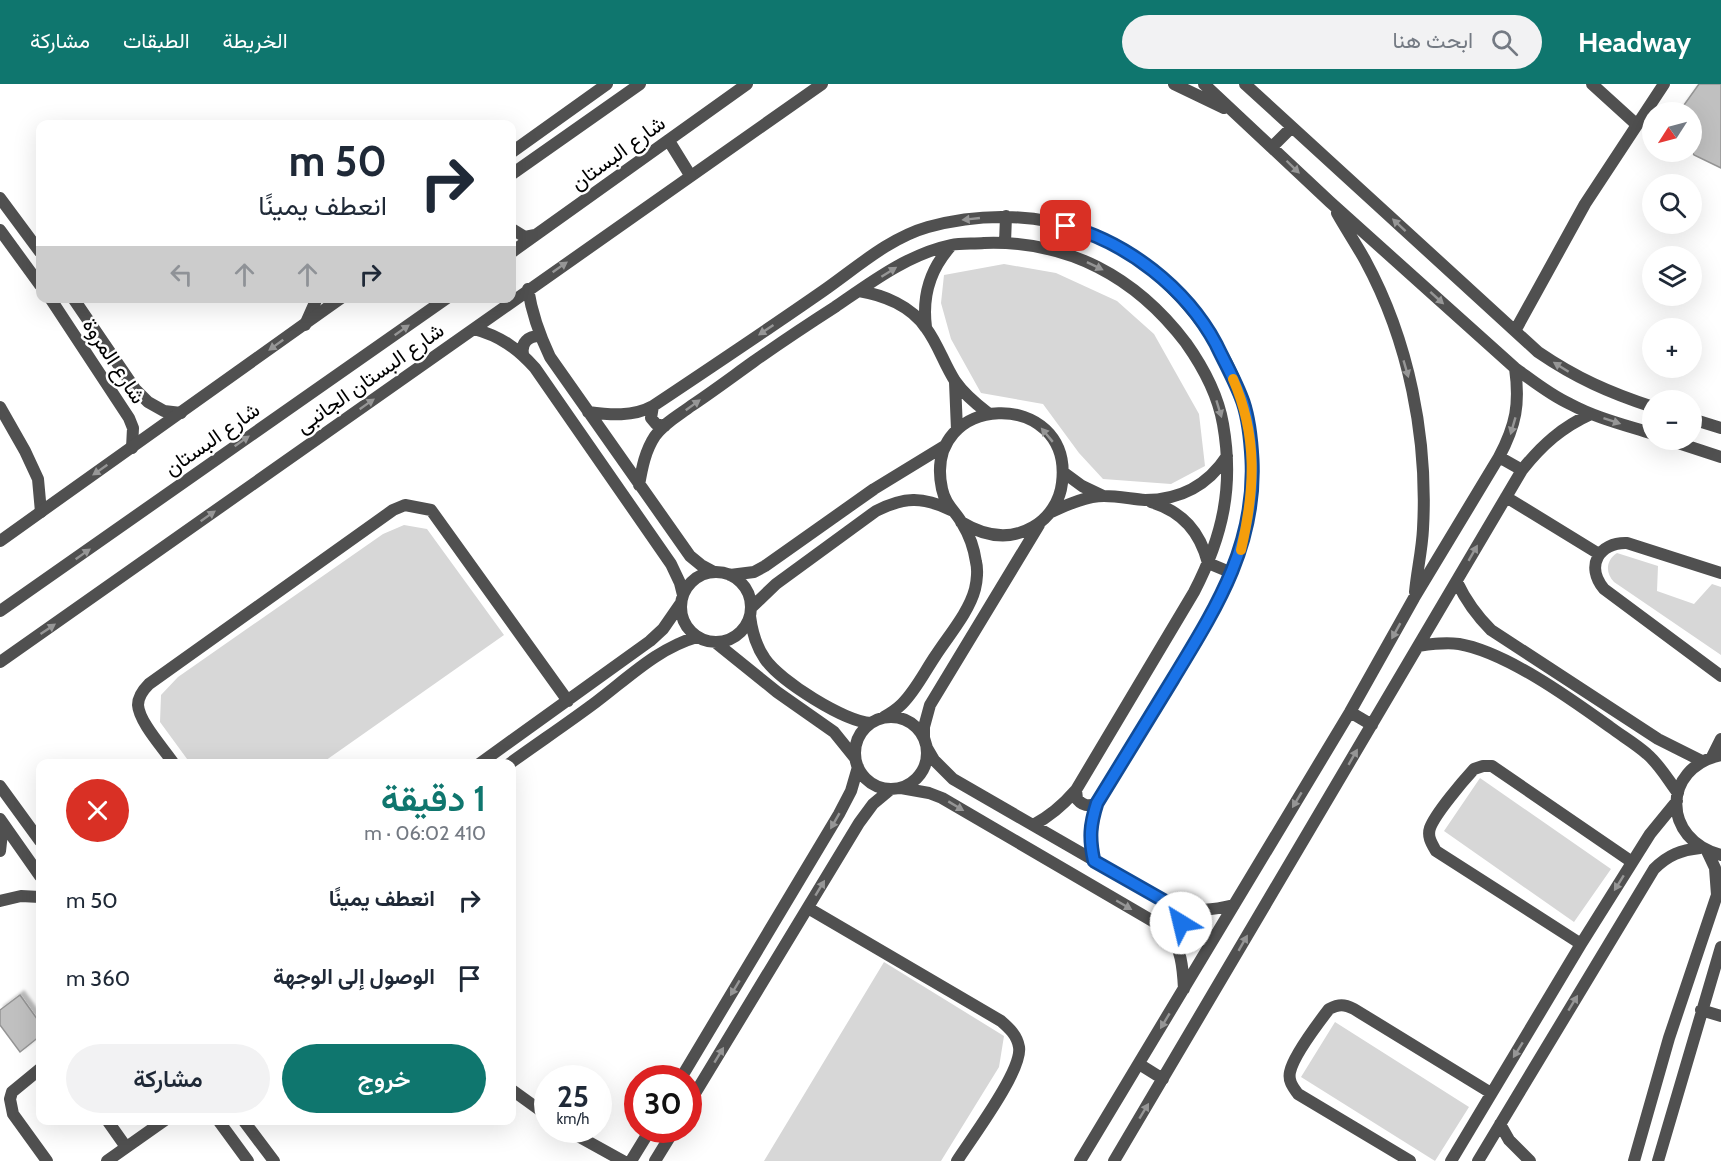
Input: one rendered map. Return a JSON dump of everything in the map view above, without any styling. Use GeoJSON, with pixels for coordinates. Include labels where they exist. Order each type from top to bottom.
{"type":"FeatureCollection","features":[{"type":"Feature","properties":{"kind":"street"},"geometry":{"type":"LineString","coordinates":[[516,149],[607,84]]}},
{"type":"Feature","properties":{"kind":"street","name":"شارع البستان"},"geometry":{"type":"LineString","coordinates":[[516,171],[640,84]]}},
{"type":"Feature","properties":{"kind":"street","name":"شارع البستان"},"geometry":{"type":"LineString","coordinates":[[516,249],[747,84]]}},
{"type":"Feature","properties":{"kind":"street"},"geometry":{"type":"LineString","coordinates":[[1174,84],[1236,113]]}},
{"type":"Feature","properties":{"kind":"street"},"geometry":{"type":"LineString","coordinates":[[1204,84],[1330,202],[1515,368],[1547,392],[1591,414],[1642,430]]}},
{"type":"Feature","properties":{"kind":"street"},"geometry":{"type":"LineString","coordinates":[[1245,84],[1538,352],[1586,382],[1642,403]]}},
{"type":"Feature","properties":{"kind":"street"},"geometry":{"type":"LineString","coordinates":[[1592,84],[1636,124]]}},
{"type":"Feature","properties":{"kind":"street"},"geometry":{"type":"LineString","coordinates":[[1515,332],[1585,204],[1664,84]]}},
{"type":"Feature","properties":{"kind":"street","name":"شارع البستان الجانبى"},"geometry":{"type":"LineString","coordinates":[[516,298],[690,175],[823,85]]}},
{"type":"Feature","properties":{"kind":"street"},"geometry":{"type":"LineString","coordinates":[[1272,147],[1292,127]]}},
{"type":"Feature","properties":{"kind":"street"},"geometry":{"type":"LineString","coordinates":[[669,141],[690,175]]}},
{"type":"Feature","properties":{"kind":"street"},"geometry":{"type":"LineString","coordinates":[[0,198],[36,247]]}},
{"type":"Feature","properties":{"kind":"street"},"geometry":{"type":"LineString","coordinates":[[1330,202],[1366,262],[1394,325],[1413,392],[1423,460],[1423,530],[1414,598]]}},
{"type":"Feature","properties":{"kind":"street"},"geometry":{"type":"LineString","coordinates":[[1005,243],[1006,216]]}},
{"type":"Feature","properties":{"kind":"street"},"geometry":{"type":"LineString","coordinates":[[588,412],[628,414],[642,412],[870,258],[926,227],[966,219],[1006,216],[1047,220],[1086,231],[1121,249],[1160,276],[1184,300],[1209,332],[1243,402],[1251,439],[1252,477],[1249,514],[1240,551],[1215,609],[1097,803],[1091,822],[1090,842],[1094,861]]}},
{"type":"Feature","properties":{"kind":"street"},"geometry":{"type":"LineString","coordinates":[[0,230],[36,280]]}},
{"type":"Feature","properties":{"kind":"street"},"geometry":{"type":"LineString","coordinates":[[516,232],[525,237],[538,235]]}},
{"type":"Feature","properties":{"kind":"street"},"geometry":{"type":"LineString","coordinates":[[639,485],[650,445],[664,426],[810,323],[902,264],[930,251],[952,244],[1005,243],[1047,248],[1094,264],[1143,296],[1171,324],[1199,362],[1215,394],[1223,422],[1227,455],[1228,489],[1222,524],[1209,563],[1076,790],[1064,804],[1033,825]]}},
{"type":"Feature","properties":{"kind":"street"},"geometry":{"type":"LineString","coordinates":[[926,327],[924,308],[927,289],[936,266],[952,244]]}},
{"type":"Feature","properties":{"kind":"street"},"geometry":{"type":"LineString","coordinates":[[528,289],[539,336],[550,357],[688,553],[700,565],[714,572],[730,575],[754,572],[765,566],[874,489],[946,445]]}},
{"type":"Feature","properties":{"kind":"street"},"geometry":{"type":"LineString","coordinates":[[859,291],[896,303],[926,327],[955,380],[970,398],[988,413]]}},
{"type":"Feature","properties":{"kind":"street","name":"شارع المروة"},"geometry":{"type":"LineString","coordinates":[[53,303],[129,418],[133,428],[132,448]]}},
{"type":"Feature","properties":{"kind":"street","name":"شارع المروة"},"geometry":{"type":"LineString","coordinates":[[76,303],[135,389],[148,402],[164,411],[181,413]]}},
{"type":"Feature","properties":{"kind":"street"},"geometry":{"type":"LineString","coordinates":[[305,325],[315,303]]}},
{"type":"Feature","properties":{"kind":"street","name":"شارع البستان"},"geometry":{"type":"LineString","coordinates":[[0,541],[334,303]]}},
{"type":"Feature","properties":{"kind":"street","name":"شارع البستان"},"geometry":{"type":"LineString","coordinates":[[0,611],[440,303]]}},
{"type":"Feature","properties":{"kind":"street","name":"شارع البستان الجانبى"},"geometry":{"type":"LineString","coordinates":[[0,662],[509,303]]}},
{"type":"Feature","properties":{"kind":"street"},"geometry":{"type":"LineString","coordinates":[[800,307],[810,323]]}},
{"type":"Feature","properties":{"kind":"street"},"geometry":{"type":"LineString","coordinates":[[474,329],[492,334],[508,343],[523,354],[535,368],[671,564],[678,578],[682,616],[688,628],[697,637],[715,642],[755,676],[834,732],[871,783],[896,789],[915,789],[942,798],[1168,930],[1175,939],[1180,954],[1184,989]]}},
{"type":"Feature","properties":{"kind":"street"},"geometry":{"type":"LineString","coordinates":[[523,354],[522,349],[526,340],[539,336]]}},
{"type":"Feature","properties":{"kind":"street"},"geometry":{"type":"LineString","coordinates":[[1080,1161],[1350,712],[1414,598],[1510,436],[1517,414],[1518,391],[1515,368]]}},
{"type":"Feature","properties":{"kind":"street"},"geometry":{"type":"LineString","coordinates":[[955,380],[957,430]]}},
{"type":"Feature","properties":{"kind":"street"},"geometry":{"type":"LineString","coordinates":[[652,406],[651,418],[656,424],[664,426]]}},
{"type":"Feature","properties":{"kind":"street"},"geometry":{"type":"LineString","coordinates":[[0,407],[26,451],[38,479],[41,512]]}},
{"type":"Feature","properties":{"kind":"street"},"geometry":{"type":"LineString","coordinates":[[689,1065],[851,791],[858,738],[871,723],[894,711],[910,695],[966,609],[975,588],[977,565],[972,542],[943,495],[939,478],[940,461],[946,445],[957,430],[971,419],[988,413],[1008,412],[1024,416],[1038,424],[1050,435],[1058,449],[1063,472],[1058,500],[1040,523],[930,705],[924,727],[926,743],[924,769],[910,784],[896,789],[866,813],[702,1082]]}},
{"type":"Feature","properties":{"kind":"street"},"geometry":{"type":"LineString","coordinates":[[1114,1161],[1522,470],[1552,436],[1571,423],[1591,414]]}},
{"type":"Feature","properties":{"kind":"street"},"geometry":{"type":"LineString","coordinates":[[1702,422],[1721,428]]}},
{"type":"Feature","properties":{"kind":"street"},"geometry":{"type":"LineString","coordinates":[[1702,449],[1721,456]]}},
{"type":"Feature","properties":{"kind":"street"},"geometry":{"type":"LineString","coordinates":[[1050,512],[1076,502],[1103,496],[1144,500],[1177,496],[1192,490],[1218,470],[1227,455]]}},
{"type":"Feature","properties":{"kind":"street"},"geometry":{"type":"LineString","coordinates":[[1499,456],[1522,470]]}},
{"type":"Feature","properties":{"kind":"street"},"geometry":{"type":"LineString","coordinates":[[1063,472],[1082,486],[1103,496]]}},
{"type":"Feature","properties":{"kind":"street"},"geometry":{"type":"LineString","coordinates":[[1506,497],[1599,554]]}},
{"type":"Feature","properties":{"kind":"street"},"geometry":{"type":"LineString","coordinates":[[715,642],[737,635],[745,627],[750,612],[776,584],[876,511],[905,500],[937,503],[951,510]]}},
{"type":"Feature","properties":{"kind":"street"},"geometry":{"type":"LineString","coordinates":[[1144,500],[1174,511],[1187,521],[1197,533],[1209,563],[1232,573]]}},
{"type":"Feature","properties":{"kind":"street"},"geometry":{"type":"LineString","coordinates":[[170,759],[140,716],[138,703],[142,691],[148,684],[393,510],[405,505],[431,510],[568,701]]}},
{"type":"Feature","properties":{"kind":"street"},"geometry":{"type":"LineString","coordinates":[[961,522],[975,531],[992,536],[1009,536],[1025,532],[1040,523]]}},
{"type":"Feature","properties":{"kind":"street"},"geometry":{"type":"LineString","coordinates":[[0,532],[16,529]]}},
{"type":"Feature","properties":{"kind":"street"},"geometry":{"type":"LineString","coordinates":[[1721,573],[1627,543],[1617,543],[1607,547],[1599,554],[1595,569],[1596,576],[1604,589],[1721,676]]}},
{"type":"Feature","properties":{"kind":"street"},"geometry":{"type":"LineString","coordinates":[[671,564],[688,553]]}},
{"type":"Feature","properties":{"kind":"street"},"geometry":{"type":"LineString","coordinates":[[485,759],[656,637],[672,618],[687,587],[699,576],[714,572]]}},
{"type":"Feature","properties":{"kind":"street"},"geometry":{"type":"LineString","coordinates":[[730,575],[743,585],[750,600],[750,612],[758,648],[766,662],[777,674],[849,719],[871,723]]}},
{"type":"Feature","properties":{"kind":"street"},"geometry":{"type":"LineString","coordinates":[[1457,582],[1477,616],[1491,630],[1658,739],[1712,758]]}},
{"type":"Feature","properties":{"kind":"street"},"geometry":{"type":"LineString","coordinates":[[656,637],[665,650]]}},
{"type":"Feature","properties":{"kind":"street"},"geometry":{"type":"LineString","coordinates":[[516,759],[665,650],[697,637]]}},
{"type":"Feature","properties":{"kind":"street"},"geometry":{"type":"LineString","coordinates":[[1497,658],[1509,641]]}},
{"type":"Feature","properties":{"kind":"street"},"geometry":{"type":"LineString","coordinates":[[1418,646],[1438,643],[1458,644],[1477,649],[1515,665],[1588,711],[1647,754],[1657,764],[1677,797],[1677,815],[1689,839],[1703,849],[1721,855]]}},
{"type":"Feature","properties":{"kind":"street"},"geometry":{"type":"LineString","coordinates":[[1350,712],[1372,725]]}},
{"type":"Feature","properties":{"kind":"street"},"geometry":{"type":"LineString","coordinates":[[884,717],[902,718],[911,723],[926,743],[934,760],[953,779],[1175,907],[1204,911],[1234,905]]}},
{"type":"Feature","properties":{"kind":"street"},"geometry":{"type":"LineString","coordinates":[[1451,1161],[1581,944],[1650,834],[1677,797],[1687,775],[1712,758],[1721,739]]}},
{"type":"Feature","properties":{"kind":"street"},"geometry":{"type":"LineString","coordinates":[[1581,944],[1436,851],[1430,841],[1429,829],[1435,819],[1474,769],[1492,766],[1632,862]]}},
{"type":"Feature","properties":{"kind":"street"},"geometry":{"type":"LineString","coordinates":[[0,786],[36,836]]}},
{"type":"Feature","properties":{"kind":"street"},"geometry":{"type":"LineString","coordinates":[[1076,790],[1077,799],[1084,805],[1097,803]]}},
{"type":"Feature","properties":{"kind":"street"},"geometry":{"type":"LineString","coordinates":[[0,851],[2,822]]}},
{"type":"Feature","properties":{"kind":"street"},"geometry":{"type":"LineString","coordinates":[[2,822],[36,870]]}},
{"type":"Feature","properties":{"kind":"street"},"geometry":{"type":"LineString","coordinates":[[1479,1161],[1654,869],[1672,854],[1683,849],[1703,849]]}},
{"type":"Feature","properties":{"kind":"street"},"geometry":{"type":"LineString","coordinates":[[1634,1161],[1669,1038],[1717,895],[1718,881],[1715,868],[1703,849]]}},
{"type":"Feature","properties":{"kind":"street"},"geometry":{"type":"LineString","coordinates":[[1,898],[36,897]]}},
{"type":"Feature","properties":{"kind":"street"},"geometry":{"type":"LineString","coordinates":[[1168,930],[1173,930],[1181,923],[1182,916],[1175,907]]}},
{"type":"Feature","properties":{"kind":"street"},"geometry":{"type":"LineString","coordinates":[[808,908],[1000,1021],[1017,1038],[1020,1049],[1013,1074],[957,1161]]}},
{"type":"Feature","properties":{"kind":"street"},"geometry":{"type":"LineString","coordinates":[[1658,1161],[1721,947]]}},
{"type":"Feature","properties":{"kind":"street"},"geometry":{"type":"LineString","coordinates":[[1410,1161],[1298,1094],[1291,1085],[1289,1073],[1294,1062],[1329,1009],[1337,1005],[1346,1005],[1354,1009],[1491,1093]]}},
{"type":"Feature","properties":{"kind":"street"},"geometry":{"type":"LineString","coordinates":[[1701,1010],[1721,1016]]}},
{"type":"Feature","properties":{"kind":"street"},"geometry":{"type":"LineString","coordinates":[[1139,1064],[1163,1079]]}},
{"type":"Feature","properties":{"kind":"street"},"geometry":{"type":"LineString","coordinates":[[36,1072],[12,1092],[10,1107],[47,1161]]}},
{"type":"Feature","properties":{"kind":"street"},"geometry":{"type":"LineString","coordinates":[[516,1093],[534,1106]]}},
{"type":"Feature","properties":{"kind":"street"},"geometry":{"type":"LineString","coordinates":[[1500,1124],[1509,1140],[1530,1161]]}},
{"type":"Feature","properties":{"kind":"street"},"geometry":{"type":"LineString","coordinates":[[111,1125],[126,1147]]}},
{"type":"Feature","properties":{"kind":"street"},"geometry":{"type":"LineString","coordinates":[[107,1161],[158,1125]]}},
{"type":"Feature","properties":{"kind":"street"},"geometry":{"type":"LineString","coordinates":[[222,1125],[248,1161]]}},
{"type":"Feature","properties":{"kind":"street"},"geometry":{"type":"LineString","coordinates":[[247,1125],[274,1161]]}},
{"type":"Feature","properties":{"kind":"street"},"geometry":{"type":"LineString","coordinates":[[590,1143],[623,1161]]}},
{"type":"Feature","properties":{"kind":"street"},"geometry":{"type":"LineString","coordinates":[[631,1161],[642,1143]]}},
{"type":"Feature","properties":{"kind":"street"},"geometry":{"type":"LineString","coordinates":[[655,1161],[666,1143]]}},
{"type":"Feature","properties":{"kind":"shaded area"},"geometry":{"type":"Polygon","coordinates":[[[1004,264],[1056,273],[1117,301],[1154,334],[1199,414],[1205,466],[1171,484],[1103,479],[1079,453],[1043,404],[981,393],[951,339],[941,303],[944,275],[1004,264]]]}},
{"type":"Feature","properties":{"kind":"shaded area"},"geometry":{"type":"Polygon","coordinates":[[[404,525],[427,529],[504,635],[328,759],[187,759],[160,722],[161,695],[178,677],[383,534],[404,525]]]}},
{"type":"Feature","properties":{"kind":"shaded area"},"geometry":{"type":"Polygon","coordinates":[[[1617,553],[1658,566],[1657,591],[1694,604],[1712,584],[1721,587],[1721,655],[1614,582],[1609,575],[1608,567],[1611,559],[1617,553]]]}},
{"type":"Feature","properties":{"kind":"shaded area"},"geometry":{"type":"Polygon","coordinates":[[[1480,778],[1611,869],[1574,922],[1444,831],[1480,778]]]}},
{"type":"Feature","properties":{"kind":"shaded area"},"geometry":{"type":"Polygon","coordinates":[[[884,962],[1004,1036],[999,1067],[941,1161],[764,1161],[884,962]]]}},
{"type":"Feature","properties":{"kind":"shaded area"},"geometry":{"type":"Polygon","coordinates":[[[1335,1022],[1469,1107],[1435,1161],[1301,1077],[1335,1022]]]}},
{"type":"Feature","properties":{"kind":"building"},"geometry":{"type":"Polygon","coordinates":[[[1699,84],[1721,84],[1721,168],[1702,159],[1702,102],[1686,102],[1699,84]]]}},
{"type":"Feature","properties":{"kind":"building"},"geometry":{"type":"Polygon","coordinates":[[[20,995],[36,1017],[36,1039],[20,1052],[0,1025],[0,1010],[20,995]]]}},
{"type":"Feature","properties":{"kind":"slow traffic"},"geometry":{"type":"LineString","coordinates":[[1233,379],[1243,402],[1251,439],[1252,477],[1249,514],[1241,550]]}},
{"type":"Feature","properties":{"kind":"route"},"geometry":{"type":"LineString","coordinates":[[1066,226],[1086,231],[1121,249],[1160,276],[1184,300],[1209,332],[1229,370],[1243,402],[1251,439],[1252,477],[1249,514],[1232,573],[1215,609],[1097,803],[1091,822],[1090,842],[1094,861],[1175,907],[1182,916],[1181,923]]}}]}
